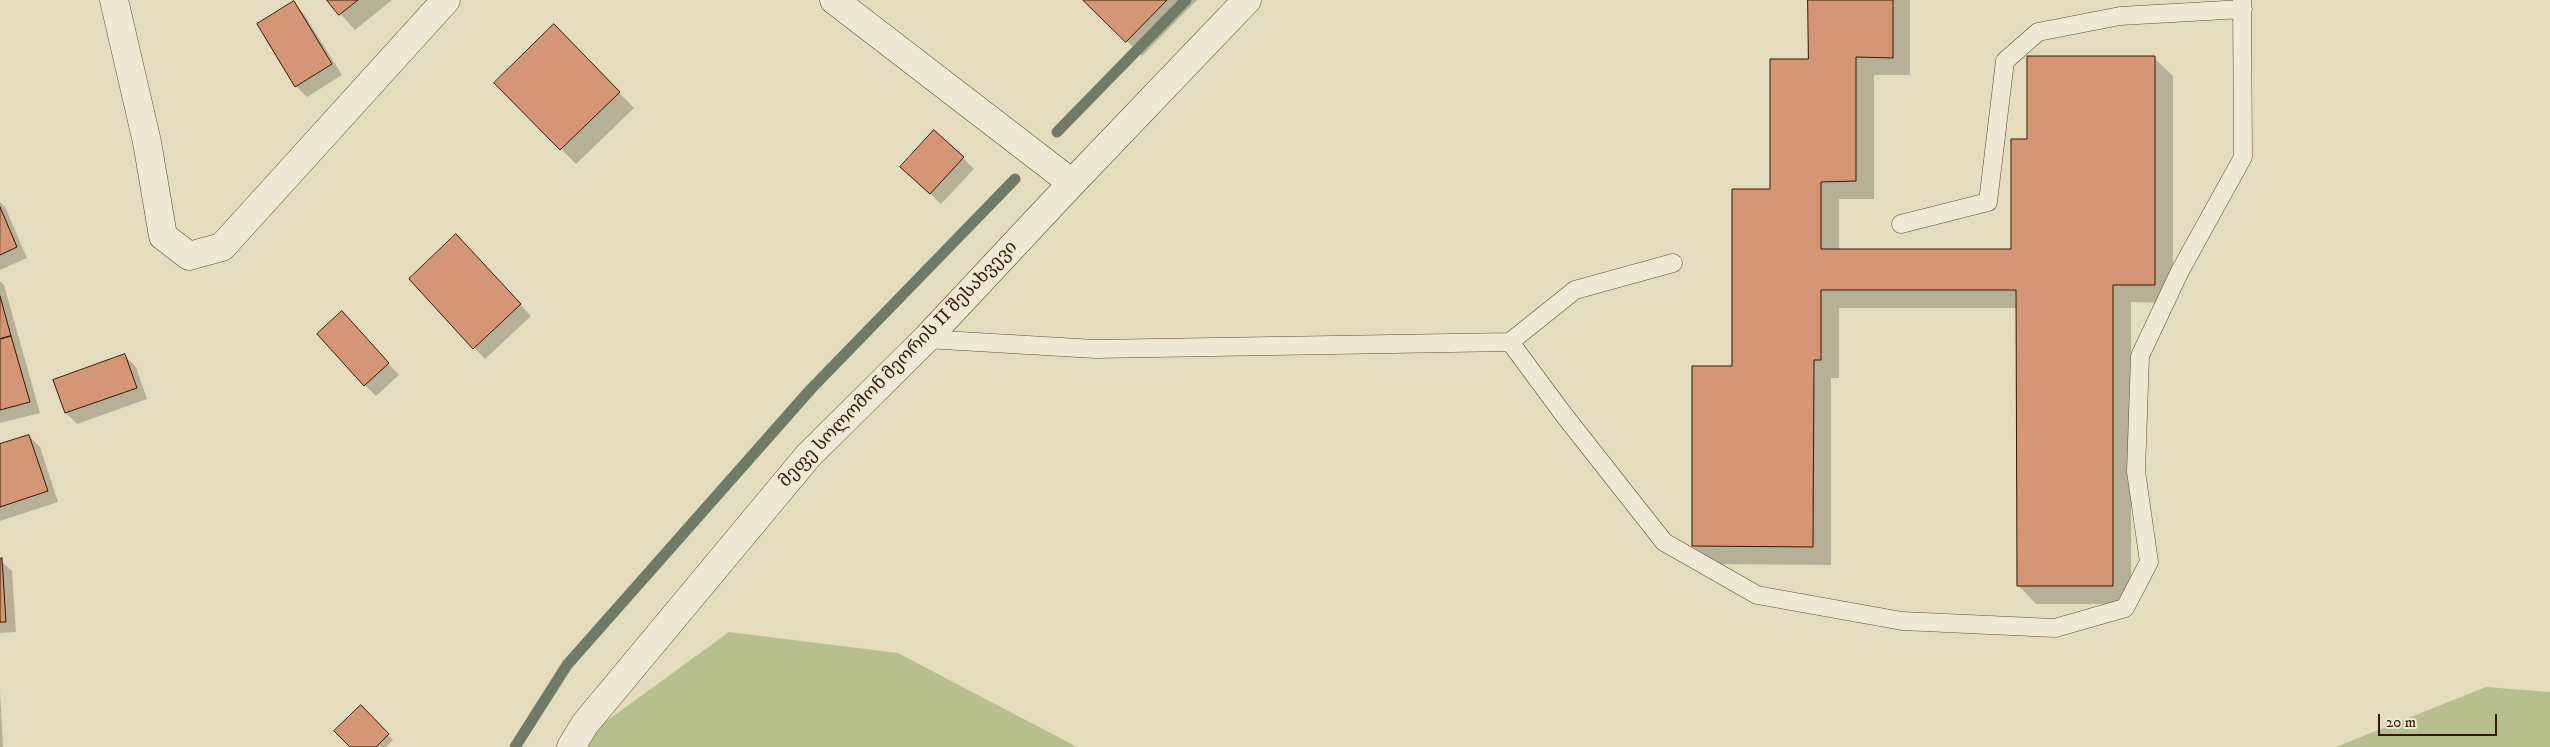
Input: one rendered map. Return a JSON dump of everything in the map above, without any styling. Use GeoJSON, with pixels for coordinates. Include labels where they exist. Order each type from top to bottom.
{"type":"FeatureCollection","features":[{"type":"Feature","properties":{"kind":"street"},"geometry":{"type":"LineString","coordinates":[[114,0],[147,142],[163,236],[189,256],[222,247],[446,0]]}},
{"type":"Feature","properties":{"kind":"street"},"geometry":{"type":"LineString","coordinates":[[834,0],[1072,183]]}},
{"type":"Feature","properties":{"kind":"street","name":"მეფე სოლომონ მეორის II შესახვევი"},"geometry":{"type":"LineString","coordinates":[[571,747],[585,724],[808,456],[926,339],[1247,0]]}},
{"type":"Feature","properties":{"kind":"lane"},"geometry":{"type":"LineString","coordinates":[[1510,342],[1564,415],[1664,542],[1757,595],[1902,622],[2055,628],[2125,608],[2149,562],[2136,471],[2140,356],[2180,271],[2243,157],[2242,4],[2120,16],[2038,32],[2005,61],[1988,202],[1901,224]]}},
{"type":"Feature","properties":{"kind":"lane"},"geometry":{"type":"LineString","coordinates":[[926,339],[1095,349],[1510,342],[1575,290],[1673,263]]}},
{"type":"Feature","properties":{"kind":"green space"},"geometry":{"type":"Polygon","coordinates":[[[729,632],[898,653],[1077,747],[588,747],[597,728],[729,632]]]}},
{"type":"Feature","properties":{"kind":"green space"},"geometry":{"type":"Polygon","coordinates":[[[2486,687],[2550,692],[2550,747],[2336,747],[2486,687]]]}},
{"type":"Feature","properties":{"kind":"building"},"geometry":{"type":"Polygon","coordinates":[[[327,0],[358,0],[339,15],[327,0]]]}},
{"type":"Feature","properties":{"kind":"building"},"geometry":{"type":"Polygon","coordinates":[[[1083,0],[1167,0],[1126,42],[1083,0]]]}},
{"type":"Feature","properties":{"kind":"building"},"geometry":{"type":"Polygon","coordinates":[[[1808,0],[1893,0],[1893,58],[1856,57],[1856,181],[1821,182],[1821,249],[2011,249],[2011,139],[2027,139],[2027,56],[2155,56],[2155,285],[2113,285],[2113,586],[2017,586],[2016,290],[1821,290],[1821,360],[1814,360],[1813,547],[1692,546],[1692,366],[1732,366],[1732,189],[1770,189],[1770,59],[1808,59],[1808,0]]]}},
{"type":"Feature","properties":{"kind":"building"},"geometry":{"type":"Polygon","coordinates":[[[294,1],[332,64],[295,87],[257,24],[294,1]]]}},
{"type":"Feature","properties":{"kind":"building"},"geometry":{"type":"Polygon","coordinates":[[[554,24],[620,92],[560,150],[494,83],[554,24]]]}},
{"type":"Feature","properties":{"kind":"building"},"geometry":{"type":"Polygon","coordinates":[[[934,130],[964,157],[930,194],[900,167],[934,130]]]}},
{"type":"Feature","properties":{"kind":"building"},"geometry":{"type":"Polygon","coordinates":[[[0,207],[17,247],[0,255],[0,207]]]}},
{"type":"Feature","properties":{"kind":"building"},"geometry":{"type":"Polygon","coordinates":[[[456,234],[521,304],[473,349],[409,279],[456,234]]]}},
{"type":"Feature","properties":{"kind":"building"},"geometry":{"type":"Polygon","coordinates":[[[0,296],[11,336],[0,339],[0,296]]]}},
{"type":"Feature","properties":{"kind":"building"},"geometry":{"type":"Polygon","coordinates":[[[342,311],[389,363],[364,386],[317,334],[342,311]]]}},
{"type":"Feature","properties":{"kind":"building"},"geometry":{"type":"Polygon","coordinates":[[[11,336],[30,402],[0,410],[0,339],[11,336]]]}},
{"type":"Feature","properties":{"kind":"building"},"geometry":{"type":"Polygon","coordinates":[[[125,354],[137,388],[65,413],[53,380],[125,354]]]}},
{"type":"Feature","properties":{"kind":"building"},"geometry":{"type":"Polygon","coordinates":[[[29,435],[48,491],[0,507],[0,444],[29,435]]]}},
{"type":"Feature","properties":{"kind":"building"},"geometry":{"type":"Polygon","coordinates":[[[2,558],[6,622],[0,622],[0,559],[2,558]]]}},
{"type":"Feature","properties":{"kind":"building"},"geometry":{"type":"Polygon","coordinates":[[[361,705],[389,734],[376,747],[350,747],[334,731],[361,705]]]}},
{"type":"Feature","properties":{"kind":"waterway"},"geometry":{"type":"LineString","coordinates":[[1057,132],[1186,0]]}},
{"type":"Feature","properties":{"kind":"waterway"},"geometry":{"type":"LineString","coordinates":[[515,747],[567,665],[811,389],[1015,179]]}}]}
